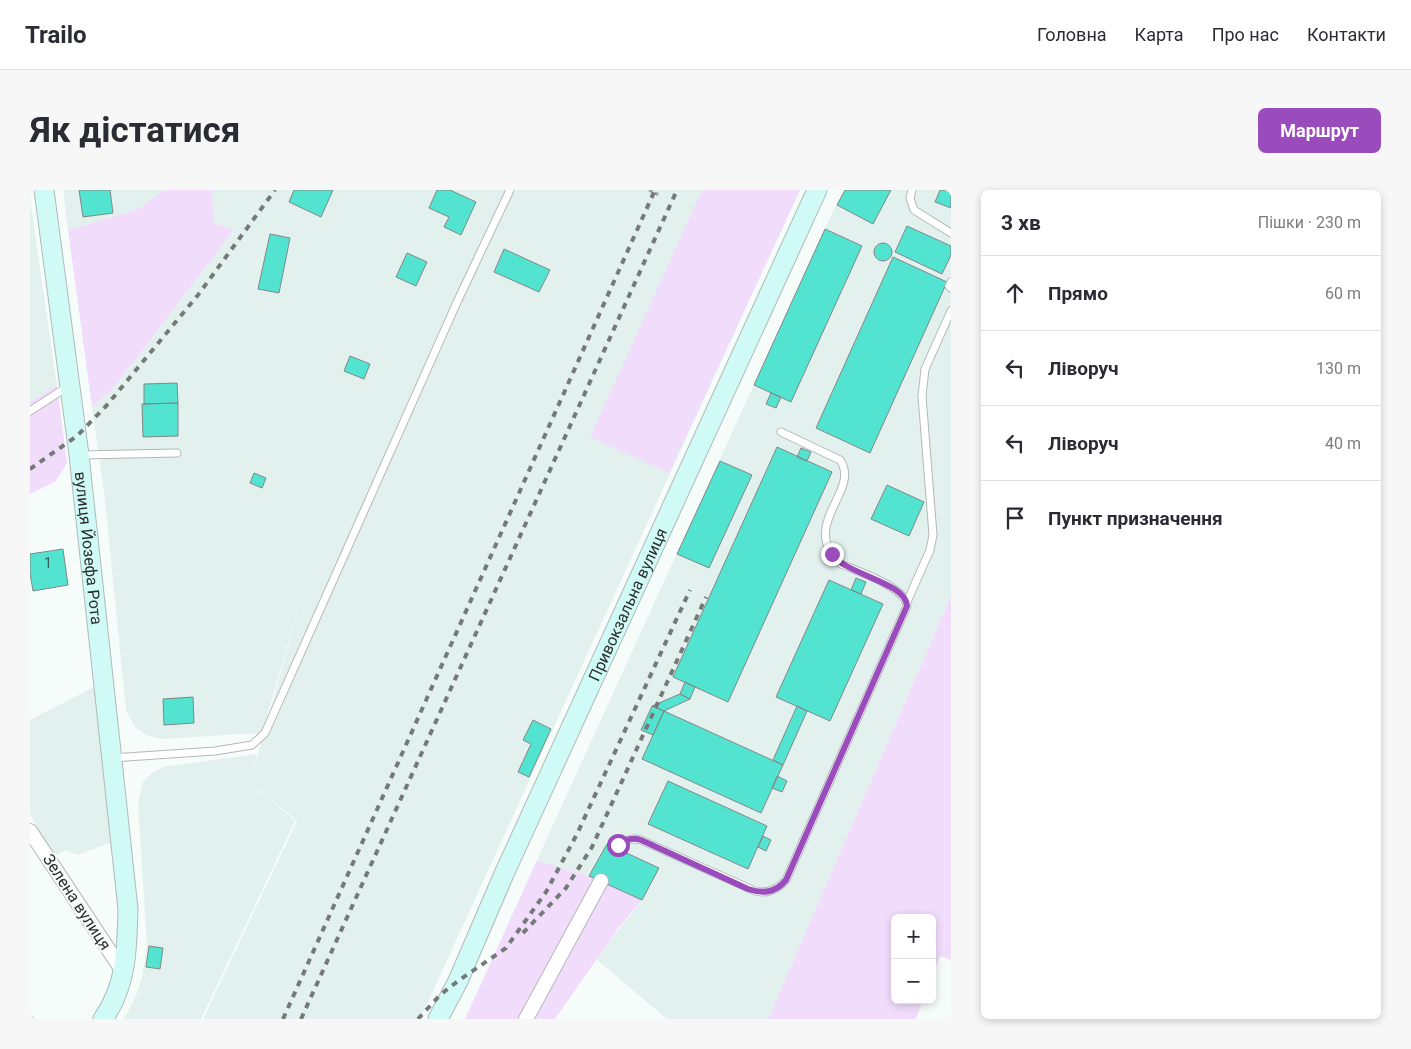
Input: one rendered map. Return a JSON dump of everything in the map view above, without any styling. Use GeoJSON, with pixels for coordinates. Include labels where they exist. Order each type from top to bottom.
{"type":"FeatureCollection","features":[{"type":"Feature","properties":{"kind":"main road","name":"вулиця Йозефа Рота"},"geometry":{"type":"LineString","coordinates":[[44,190],[79,455],[128,908],[128,948],[124,973],[113,1003],[103,1019]]}},
{"type":"Feature","properties":{"kind":"main road","name":"Привокзальна вулиця"},"geometry":{"type":"LineString","coordinates":[[438,1019],[458,981],[504,874],[817,190]]}},
{"type":"Feature","properties":{"kind":"street","name":"Зелена вулиця"},"geometry":{"type":"LineString","coordinates":[[30,831],[124,973]]}},
{"type":"Feature","properties":{"kind":"street"},"geometry":{"type":"LineString","coordinates":[[526,1019],[601,881]]}},
{"type":"Feature","properties":{"kind":"lane"},"geometry":{"type":"LineString","coordinates":[[112,758],[224,750],[252,745],[265,733],[458,300],[510,190]]}},
{"type":"Feature","properties":{"kind":"lane"},"geometry":{"type":"LineString","coordinates":[[912,190],[910,198],[914,210],[951,233]]}},
{"type":"Feature","properties":{"kind":"lane"},"geometry":{"type":"LineString","coordinates":[[951,282],[949,286],[951,288]]}},
{"type":"Feature","properties":{"kind":"lane"},"geometry":{"type":"LineString","coordinates":[[615,848],[626,840],[634,838],[641,840],[755,891],[769,892],[781,886],[786,880],[930,550],[933,530],[922,410],[923,383],[928,362],[951,311]]}},
{"type":"Feature","properties":{"kind":"lane"},"geometry":{"type":"LineString","coordinates":[[30,411],[70,385]]}},
{"type":"Feature","properties":{"kind":"lane"},"geometry":{"type":"LineString","coordinates":[[781,432],[840,460],[844,465],[846,476],[830,514],[825,538],[836,560],[894,588],[907,602]]}},
{"type":"Feature","properties":{"kind":"lane"},"geometry":{"type":"LineString","coordinates":[[79,455],[177,453]]}},
{"type":"Feature","properties":{"kind":"path"},"geometry":{"type":"LineString","coordinates":[[650,190],[659,195]]}},
{"type":"Feature","properties":{"kind":"shaded area"},"geometry":{"type":"Polygon","coordinates":[[[63,190],[165,190],[136,210],[68,230],[63,190]]]}},
{"type":"Feature","properties":{"kind":"shaded area"},"geometry":{"type":"Polygon","coordinates":[[[165,190],[212,190],[214,223],[234,230],[112,390],[92,407],[68,230],[136,210],[165,190]]]}},
{"type":"Feature","properties":{"kind":"shaded area"},"geometry":{"type":"Polygon","coordinates":[[[212,190],[800,190],[420,1019],[203,1019],[297,821],[249,782],[295,821],[201,1019],[124,1019],[136,996],[142,977],[147,947],[138,802],[143,782],[151,774],[163,767],[257,754],[252,775],[305,586],[262,733],[161,739],[146,735],[135,727],[126,710],[105,500],[92,407],[112,390],[234,230],[214,223],[212,190]]]}},
{"type":"Feature","properties":{"kind":"shaded area"},"geometry":{"type":"Polygon","coordinates":[[[702,190],[800,190],[669,473],[590,437],[702,190]]]}},
{"type":"Feature","properties":{"kind":"shaded area"},"geometry":{"type":"Polygon","coordinates":[[[845,190],[951,190],[951,596],[768,1019],[667,1019],[596,959],[642,900],[589,876],[537,860],[834,209],[845,190]]]}},
{"type":"Feature","properties":{"kind":"shaded area"},"geometry":{"type":"Polygon","coordinates":[[[30,199],[57,385],[30,402],[30,199]]]}},
{"type":"Feature","properties":{"kind":"shaded area"},"geometry":{"type":"Polygon","coordinates":[[[57,385],[67,463],[55,482],[30,494],[30,402],[57,385]]]}},
{"type":"Feature","properties":{"kind":"shaded area"},"geometry":{"type":"Polygon","coordinates":[[[951,596],[951,960],[940,956],[936,966],[936,914],[891,914],[891,1004],[922,1004],[916,1019],[768,1019],[951,596]]]}},
{"type":"Feature","properties":{"kind":"shaded area"},"geometry":{"type":"Polygon","coordinates":[[[96,686],[117,840],[78,855],[66,850],[54,856],[30,814],[30,720],[96,686]]]}},
{"type":"Feature","properties":{"kind":"shaded area"},"geometry":{"type":"Polygon","coordinates":[[[537,860],[589,876],[642,900],[620,926],[555,1019],[465,1019],[537,860]]]}},
{"type":"Feature","properties":{"kind":"building"},"geometry":{"type":"Polygon","coordinates":[[[79,190],[110,190],[113,213],[83,217],[79,190]]]}},
{"type":"Feature","properties":{"kind":"building"},"geometry":{"type":"Polygon","coordinates":[[[294,190],[333,190],[321,217],[289,202],[294,190]]]}},
{"type":"Feature","properties":{"kind":"building"},"geometry":{"type":"Polygon","coordinates":[[[437,190],[450,190],[476,202],[461,235],[444,227],[449,217],[429,208],[437,190]]]}},
{"type":"Feature","properties":{"kind":"building"},"geometry":{"type":"Polygon","coordinates":[[[845,190],[891,190],[873,224],[837,205],[845,190]]]}},
{"type":"Feature","properties":{"kind":"building"},"geometry":{"type":"Polygon","coordinates":[[[940,190],[951,191],[951,208],[935,202],[940,190]]]}},
{"type":"Feature","properties":{"kind":"building"},"geometry":{"type":"Polygon","coordinates":[[[907,226],[951,246],[951,255],[942,274],[895,252],[907,226]]]}},
{"type":"Feature","properties":{"kind":"building"},"geometry":{"type":"Polygon","coordinates":[[[825,229],[862,246],[791,402],[754,385],[825,229]]]}},
{"type":"Feature","properties":{"kind":"building"},"geometry":{"type":"Polygon","coordinates":[[[270,234],[290,238],[279,293],[258,289],[270,234]]]}},
{"type":"Feature","properties":{"kind":"building"},"geometry":{"type":"Polygon","coordinates":[[[879,243],[887,243],[892,248],[890,259],[879,261],[874,256],[874,248],[879,243]]]}},
{"type":"Feature","properties":{"kind":"building"},"geometry":{"type":"Polygon","coordinates":[[[504,249],[550,270],[539,292],[494,272],[504,249]]]}},
{"type":"Feature","properties":{"kind":"building"},"geometry":{"type":"Polygon","coordinates":[[[407,253],[427,262],[416,286],[396,277],[407,253]]]}},
{"type":"Feature","properties":{"kind":"building"},"geometry":{"type":"Polygon","coordinates":[[[893,257],[947,282],[870,453],[816,428],[893,257]]]}},
{"type":"Feature","properties":{"kind":"building"},"geometry":{"type":"Polygon","coordinates":[[[350,356],[370,364],[364,379],[344,371],[350,356]]]}},
{"type":"Feature","properties":{"kind":"building"},"geometry":{"type":"Polygon","coordinates":[[[177,383],[178,403],[144,404],[144,384],[177,383]]]}},
{"type":"Feature","properties":{"kind":"building"},"geometry":{"type":"Polygon","coordinates":[[[771,393],[781,397],[776,408],[766,404],[771,393]]]}},
{"type":"Feature","properties":{"kind":"building"},"geometry":{"type":"Polygon","coordinates":[[[178,403],[178,436],[143,437],[142,404],[178,403]]]}},
{"type":"Feature","properties":{"kind":"building"},"geometry":{"type":"Polygon","coordinates":[[[777,447],[832,472],[728,702],[673,677],[777,447]]]}},
{"type":"Feature","properties":{"kind":"building"},"geometry":{"type":"Polygon","coordinates":[[[801,448],[811,452],[807,461],[797,457],[801,448]]]}},
{"type":"Feature","properties":{"kind":"building"},"geometry":{"type":"Polygon","coordinates":[[[720,461],[752,475],[709,568],[677,554],[720,461]]]}},
{"type":"Feature","properties":{"kind":"building"},"geometry":{"type":"Polygon","coordinates":[[[254,473],[266,478],[262,488],[250,483],[254,473]]]}},
{"type":"Feature","properties":{"kind":"building"},"geometry":{"type":"Polygon","coordinates":[[[887,485],[924,502],[909,536],[871,519],[887,485]]]}},
{"type":"Feature","properties":{"kind":"building"},"geometry":{"type":"Polygon","coordinates":[[[63,549],[68,585],[33,591],[30,573],[30,554],[63,549]]]}},
{"type":"Feature","properties":{"kind":"building"},"geometry":{"type":"Polygon","coordinates":[[[856,578],[866,582],[861,594],[851,590],[856,578]]]}},
{"type":"Feature","properties":{"kind":"building"},"geometry":{"type":"Polygon","coordinates":[[[829,580],[883,604],[830,721],[776,697],[829,580]]]}},
{"type":"Feature","properties":{"kind":"building"},"geometry":{"type":"Polygon","coordinates":[[[685,682],[695,687],[690,699],[680,694],[685,682]]]}},
{"type":"Feature","properties":{"kind":"building"},"geometry":{"type":"Polygon","coordinates":[[[680,694],[690,699],[664,711],[652,706],[680,694]]]}},
{"type":"Feature","properties":{"kind":"building"},"geometry":{"type":"Polygon","coordinates":[[[193,697],[194,723],[164,725],[163,699],[193,697]]]}},
{"type":"Feature","properties":{"kind":"building"},"geometry":{"type":"Polygon","coordinates":[[[652,706],[664,711],[653,735],[641,730],[652,706]]]}},
{"type":"Feature","properties":{"kind":"building"},"geometry":{"type":"Polygon","coordinates":[[[797,706],[807,711],[783,765],[773,760],[797,706]]]}},
{"type":"Feature","properties":{"kind":"building"},"geometry":{"type":"Polygon","coordinates":[[[664,711],[783,765],[761,813],[642,759],[664,711]]]}},
{"type":"Feature","properties":{"kind":"building"},"geometry":{"type":"Polygon","coordinates":[[[533,720],[551,729],[529,777],[518,772],[531,744],[523,740],[533,720]]]}},
{"type":"Feature","properties":{"kind":"building"},"geometry":{"type":"Polygon","coordinates":[[[777,776],[787,781],[782,792],[772,788],[777,776]]]}},
{"type":"Feature","properties":{"kind":"building"},"geometry":{"type":"Polygon","coordinates":[[[668,781],[767,826],[748,869],[648,824],[668,781]]]}},
{"type":"Feature","properties":{"kind":"building"},"geometry":{"type":"Polygon","coordinates":[[[763,836],[771,840],[766,851],[758,847],[763,836]]]}},
{"type":"Feature","properties":{"kind":"building"},"geometry":{"type":"Polygon","coordinates":[[[607,844],[659,868],[642,900],[589,876],[607,844]]]}},
{"type":"Feature","properties":{"kind":"building"},"geometry":{"type":"Polygon","coordinates":[[[149,946],[163,948],[160,969],[146,967],[149,946]]]}},
{"type":"Feature","properties":{"kind":"railway"},"geometry":{"type":"LineString","coordinates":[[30,469],[77,436],[107,405],[198,295],[275,190]]}},
{"type":"Feature","properties":{"kind":"railway"},"geometry":{"type":"LineString","coordinates":[[283,1019],[655,190]]}},
{"type":"Feature","properties":{"kind":"railway"},"geometry":{"type":"LineString","coordinates":[[301,1019],[677,190]]}},
{"type":"Feature","properties":{"kind":"railway"},"geometry":{"type":"LineString","coordinates":[[418,1019],[440,995],[506,948],[546,892],[577,834],[690,590]]}},
{"type":"Feature","properties":{"kind":"railway"},"geometry":{"type":"LineString","coordinates":[[523,933],[566,888],[592,847],[706,597]]}},
{"type":"Feature","properties":{"kind":"route"},"geometry":{"type":"LineString","coordinates":[[618,845],[634,838],[641,840],[748,889],[762,893],[776,889],[786,880],[907,606],[906,599],[894,588],[841,564],[832,554]]}}]}
